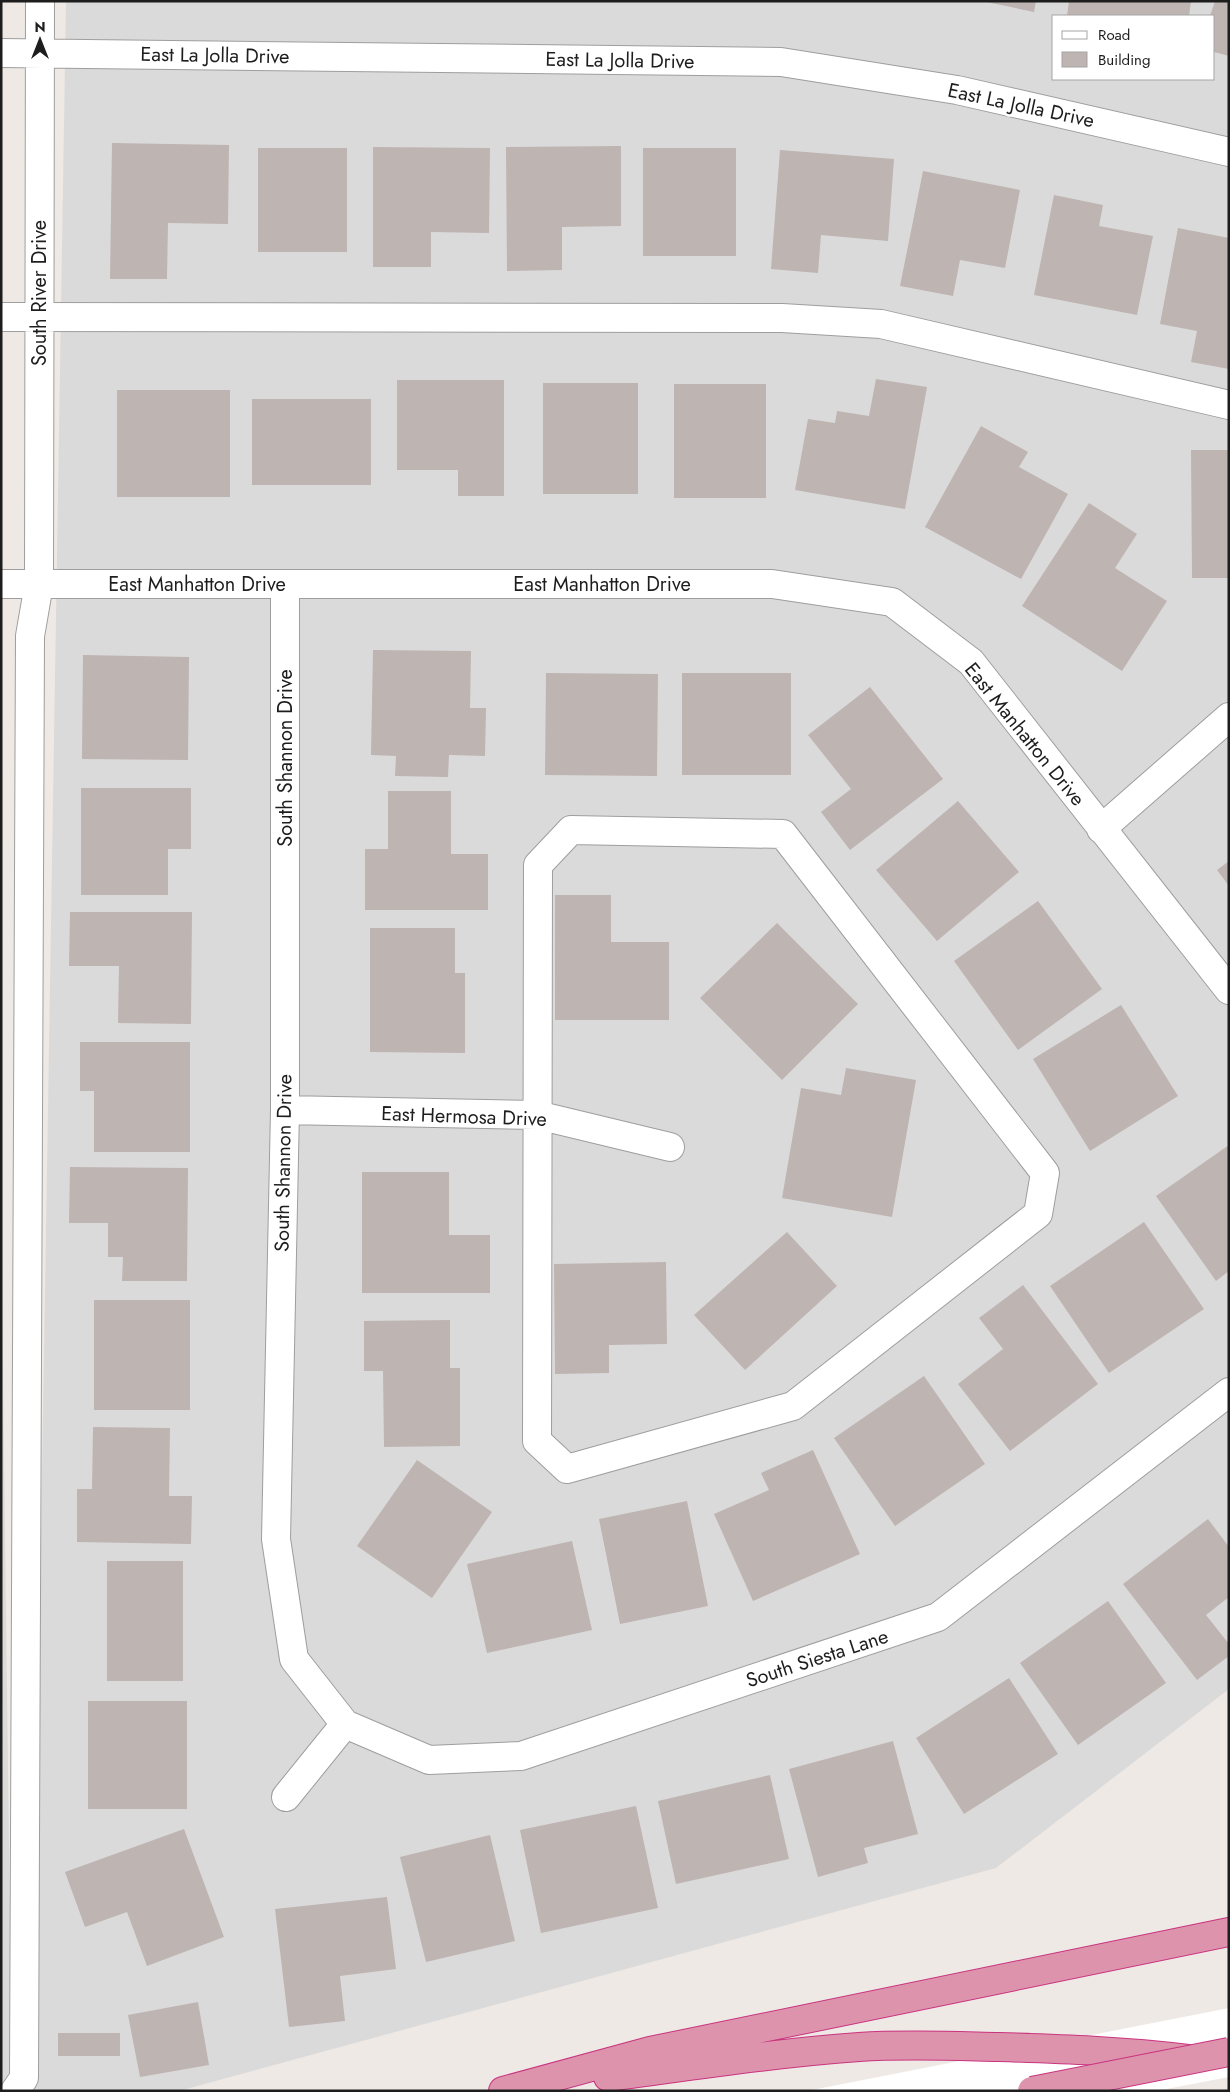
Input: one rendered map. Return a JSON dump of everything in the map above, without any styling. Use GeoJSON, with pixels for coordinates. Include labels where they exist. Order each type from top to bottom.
{"type":"FeatureCollection","features":[{"type":"Feature","properties":{"kind":"highway"},"geometry":{"type":"LineString","coordinates":[[503,2091],[650,2051],[1229,1932]]}},
{"type":"Feature","properties":{"kind":"highway"},"geometry":{"type":"LineString","coordinates":[[507,2091],[713,2063],[860,2047],[946,2046],[1145,2053],[1229,2064]]}},
{"type":"Feature","properties":{"kind":"highway"},"geometry":{"type":"LineString","coordinates":[[1032,2091],[1229,2052]]}},
{"type":"Feature","properties":{"kind":"street","name":"South River Drive"},"geometry":{"type":"LineString","coordinates":[[15,2091],[24,2078],[30,636],[39,584],[40,1]]}},
{"type":"Feature","properties":{"kind":"street","name":"East La Jolla Drive"},"geometry":{"type":"LineString","coordinates":[[1,53],[781,62],[957,90],[1229,152]]}},
{"type":"Feature","properties":{"kind":"street"},"geometry":{"type":"LineString","coordinates":[[1,317],[782,318],[881,324],[1229,404]]}},
{"type":"Feature","properties":{"kind":"street","name":"East Manhatton Drive"},"geometry":{"type":"LineString","coordinates":[[1,584],[772,584],[892,602],[971,662],[1229,990]]}},
{"type":"Feature","properties":{"kind":"street","name":"South Shannon Drive"},"geometry":{"type":"LineString","coordinates":[[285,584],[285,1110],[276,1539],[294,1659],[345,1724]]}},
{"type":"Feature","properties":{"kind":"street"},"geometry":{"type":"LineString","coordinates":[[1101,828],[1229,718]]}},
{"type":"Feature","properties":{"kind":"street"},"geometry":{"type":"LineString","coordinates":[[571,830],[783,834],[1045,1173],[1038,1214],[793,1406],[567,1469],[536,1442],[536,1115],[538,865],[571,830]]}},
{"type":"Feature","properties":{"kind":"street","name":"East Hermosa Drive"},"geometry":{"type":"LineString","coordinates":[[285,1110],[536,1115],[670,1147]]}},
{"type":"Feature","properties":{"kind":"street","name":"South Siesta Lane"},"geometry":{"type":"LineString","coordinates":[[345,1724],[428,1760],[521,1756],[938,1617],[1229,1392]]}},
{"type":"Feature","properties":{"kind":"street"},"geometry":{"type":"LineString","coordinates":[[286,1797],[345,1724]]}},
{"type":"Feature","properties":{"kind":"shaded area"},"geometry":{"type":"Polygon","coordinates":[[[66,1],[1229,1],[1229,1689],[996,1868],[179,2091],[32,2091],[66,1]]]}},
{"type":"Feature","properties":{"kind":"shaded area"},"geometry":{"type":"Polygon","coordinates":[[[1,1221],[12,2078],[1,2086],[1,1221]]]}},
{"type":"Feature","properties":{"kind":"pier"},"geometry":{"type":"Polygon","coordinates":[[[1229,2008],[1229,2077],[1156,2091],[807,2091],[1229,2008]]]}},
{"type":"Feature","properties":{"kind":"building"},"geometry":{"type":"Polygon","coordinates":[[[982,1],[1036,1],[1034,12],[982,1]]]}},
{"type":"Feature","properties":{"kind":"building"},"geometry":{"type":"Polygon","coordinates":[[[1069,1],[1191,1],[1189,15],[1067,15],[1069,1]]]}},
{"type":"Feature","properties":{"kind":"building"},"geometry":{"type":"Polygon","coordinates":[[[1215,1],[1229,1],[1229,56],[1215,52],[1215,15],[1210,15],[1215,1]]]}},
{"type":"Feature","properties":{"kind":"building"},"geometry":{"type":"Polygon","coordinates":[[[112,143],[229,145],[228,224],[168,223],[167,279],[110,279],[112,143]]]}},
{"type":"Feature","properties":{"kind":"building"},"geometry":{"type":"Polygon","coordinates":[[[621,146],[621,226],[562,227],[562,270],[507,271],[506,147],[621,146]]]}},
{"type":"Feature","properties":{"kind":"building"},"geometry":{"type":"Polygon","coordinates":[[[373,147],[490,148],[489,233],[431,232],[431,267],[373,267],[373,147]]]}},
{"type":"Feature","properties":{"kind":"building"},"geometry":{"type":"Polygon","coordinates":[[[258,148],[347,148],[347,252],[258,252],[258,148]]]}},
{"type":"Feature","properties":{"kind":"building"},"geometry":{"type":"Polygon","coordinates":[[[643,148],[736,148],[736,256],[643,256],[643,148]]]}},
{"type":"Feature","properties":{"kind":"building"},"geometry":{"type":"Polygon","coordinates":[[[780,150],[894,159],[888,241],[821,235],[818,273],[771,269],[780,150]]]}},
{"type":"Feature","properties":{"kind":"building"},"geometry":{"type":"Polygon","coordinates":[[[923,171],[1020,190],[1005,268],[960,260],[953,296],[900,286],[923,171]]]}},
{"type":"Feature","properties":{"kind":"building"},"geometry":{"type":"Polygon","coordinates":[[[1054,195],[1103,205],[1099,226],[1153,236],[1137,315],[1034,295],[1054,195]]]}},
{"type":"Feature","properties":{"kind":"building"},"geometry":{"type":"Polygon","coordinates":[[[1178,228],[1229,238],[1229,369],[1191,362],[1197,331],[1160,324],[1178,228]]]}},
{"type":"Feature","properties":{"kind":"building"},"geometry":{"type":"Polygon","coordinates":[[[876,379],[927,387],[905,509],[795,490],[808,419],[835,423],[837,411],[869,416],[876,379]]]}},
{"type":"Feature","properties":{"kind":"building"},"geometry":{"type":"Polygon","coordinates":[[[397,380],[504,380],[504,496],[458,496],[458,470],[397,470],[397,380]]]}},
{"type":"Feature","properties":{"kind":"building"},"geometry":{"type":"Polygon","coordinates":[[[543,383],[638,383],[638,494],[543,494],[543,383]]]}},
{"type":"Feature","properties":{"kind":"building"},"geometry":{"type":"Polygon","coordinates":[[[674,384],[766,384],[766,498],[674,498],[674,384]]]}},
{"type":"Feature","properties":{"kind":"building"},"geometry":{"type":"Polygon","coordinates":[[[117,390],[230,390],[230,497],[117,497],[117,390]]]}},
{"type":"Feature","properties":{"kind":"building"},"geometry":{"type":"Polygon","coordinates":[[[252,399],[371,399],[371,485],[252,485],[252,399]]]}},
{"type":"Feature","properties":{"kind":"building"},"geometry":{"type":"Polygon","coordinates":[[[981,426],[1028,452],[1019,467],[1068,494],[1021,579],[925,527],[981,426]]]}},
{"type":"Feature","properties":{"kind":"building"},"geometry":{"type":"Polygon","coordinates":[[[1191,450],[1229,450],[1229,578],[1192,578],[1191,450]]]}},
{"type":"Feature","properties":{"kind":"building"},"geometry":{"type":"Polygon","coordinates":[[[1089,503],[1137,534],[1115,568],[1167,601],[1122,671],[1022,606],[1089,503]]]}},
{"type":"Feature","properties":{"kind":"building"},"geometry":{"type":"Polygon","coordinates":[[[373,650],[471,651],[470,708],[486,708],[485,756],[449,755],[448,777],[395,776],[396,756],[371,755],[373,650]]]}},
{"type":"Feature","properties":{"kind":"building"},"geometry":{"type":"Polygon","coordinates":[[[83,655],[189,657],[188,760],[82,759],[83,655]]]}},
{"type":"Feature","properties":{"kind":"building"},"geometry":{"type":"Polygon","coordinates":[[[546,673],[658,674],[657,776],[545,775],[546,673]]]}},
{"type":"Feature","properties":{"kind":"building"},"geometry":{"type":"Polygon","coordinates":[[[682,673],[791,673],[791,775],[682,775],[682,673]]]}},
{"type":"Feature","properties":{"kind":"building"},"geometry":{"type":"Polygon","coordinates":[[[870,687],[943,779],[850,850],[821,812],[851,789],[808,735],[870,687]]]}},
{"type":"Feature","properties":{"kind":"building"},"geometry":{"type":"Polygon","coordinates":[[[81,788],[191,788],[191,849],[168,849],[168,895],[81,895],[81,788]]]}},
{"type":"Feature","properties":{"kind":"building"},"geometry":{"type":"Polygon","coordinates":[[[388,791],[451,791],[451,854],[488,854],[488,910],[365,910],[365,849],[388,849],[388,791]]]}},
{"type":"Feature","properties":{"kind":"building"},"geometry":{"type":"Polygon","coordinates":[[[958,801],[1019,872],[937,941],[876,870],[958,801]]]}},
{"type":"Feature","properties":{"kind":"building"},"geometry":{"type":"Polygon","coordinates":[[[1229,861],[1229,886],[1217,870],[1229,861]]]}},
{"type":"Feature","properties":{"kind":"building"},"geometry":{"type":"Polygon","coordinates":[[[555,895],[611,895],[611,942],[669,942],[669,1020],[555,1020],[555,895]]]}},
{"type":"Feature","properties":{"kind":"building"},"geometry":{"type":"Polygon","coordinates":[[[1038,901],[1102,989],[1018,1050],[954,961],[1038,901]]]}},
{"type":"Feature","properties":{"kind":"building"},"geometry":{"type":"Polygon","coordinates":[[[70,912],[192,912],[191,1024],[118,1023],[119,966],[69,966],[70,912]]]}},
{"type":"Feature","properties":{"kind":"building"},"geometry":{"type":"Polygon","coordinates":[[[777,923],[858,1004],[782,1080],[700,998],[777,923]]]}},
{"type":"Feature","properties":{"kind":"building"},"geometry":{"type":"Polygon","coordinates":[[[370,928],[455,928],[455,973],[465,973],[465,1053],[370,1052],[370,928]]]}},
{"type":"Feature","properties":{"kind":"building"},"geometry":{"type":"Polygon","coordinates":[[[1121,1005],[1178,1096],[1090,1151],[1033,1059],[1121,1005]]]}},
{"type":"Feature","properties":{"kind":"building"},"geometry":{"type":"Polygon","coordinates":[[[80,1042],[190,1042],[190,1152],[94,1152],[94,1091],[80,1091],[80,1042]]]}},
{"type":"Feature","properties":{"kind":"building"},"geometry":{"type":"Polygon","coordinates":[[[846,1068],[916,1080],[892,1217],[782,1198],[801,1088],[841,1095],[846,1068]]]}},
{"type":"Feature","properties":{"kind":"building"},"geometry":{"type":"Polygon","coordinates":[[[1229,1145],[1229,1271],[1216,1281],[1156,1196],[1229,1145]]]}},
{"type":"Feature","properties":{"kind":"building"},"geometry":{"type":"Polygon","coordinates":[[[70,1167],[188,1168],[187,1281],[122,1281],[123,1257],[108,1257],[108,1223],[69,1223],[70,1167]]]}},
{"type":"Feature","properties":{"kind":"building"},"geometry":{"type":"Polygon","coordinates":[[[362,1172],[449,1172],[449,1235],[490,1235],[490,1293],[362,1293],[362,1172]]]}},
{"type":"Feature","properties":{"kind":"building"},"geometry":{"type":"Polygon","coordinates":[[[1144,1222],[1204,1309],[1109,1373],[1050,1286],[1144,1222]]]}},
{"type":"Feature","properties":{"kind":"building"},"geometry":{"type":"Polygon","coordinates":[[[787,1232],[837,1286],[745,1370],[694,1315],[787,1232]]]}},
{"type":"Feature","properties":{"kind":"building"},"geometry":{"type":"Polygon","coordinates":[[[666,1262],[667,1344],[609,1345],[609,1373],[555,1374],[554,1264],[666,1262]]]}},
{"type":"Feature","properties":{"kind":"building"},"geometry":{"type":"Polygon","coordinates":[[[1023,1285],[1098,1384],[1010,1451],[958,1384],[1003,1349],[979,1318],[1023,1285]]]}},
{"type":"Feature","properties":{"kind":"building"},"geometry":{"type":"Polygon","coordinates":[[[94,1300],[190,1300],[190,1410],[94,1410],[94,1300]]]}},
{"type":"Feature","properties":{"kind":"building"},"geometry":{"type":"Polygon","coordinates":[[[450,1320],[450,1368],[460,1368],[460,1446],[384,1447],[383,1371],[364,1371],[364,1321],[450,1320]]]}},
{"type":"Feature","properties":{"kind":"building"},"geometry":{"type":"Polygon","coordinates":[[[924,1376],[985,1464],[895,1526],[834,1438],[924,1376]]]}},
{"type":"Feature","properties":{"kind":"building"},"geometry":{"type":"Polygon","coordinates":[[[93,1427],[170,1428],[169,1496],[192,1496],[191,1544],[77,1542],[77,1489],[92,1489],[93,1427]]]}},
{"type":"Feature","properties":{"kind":"building"},"geometry":{"type":"Polygon","coordinates":[[[813,1450],[860,1554],[753,1601],[714,1514],[769,1490],[761,1473],[813,1450]]]}},
{"type":"Feature","properties":{"kind":"building"},"geometry":{"type":"Polygon","coordinates":[[[417,1460],[492,1512],[432,1598],[357,1546],[417,1460]]]}},
{"type":"Feature","properties":{"kind":"building"},"geometry":{"type":"Polygon","coordinates":[[[687,1501],[708,1606],[620,1624],[599,1519],[687,1501]]]}},
{"type":"Feature","properties":{"kind":"building"},"geometry":{"type":"Polygon","coordinates":[[[1208,1519],[1229,1547],[1229,1597],[1206,1615],[1229,1644],[1229,1656],[1197,1680],[1123,1584],[1208,1519]]]}},
{"type":"Feature","properties":{"kind":"building"},"geometry":{"type":"Polygon","coordinates":[[[572,1541],[592,1630],[487,1653],[467,1564],[572,1541]]]}},
{"type":"Feature","properties":{"kind":"building"},"geometry":{"type":"Polygon","coordinates":[[[107,1561],[183,1561],[183,1681],[107,1681],[107,1561]]]}},
{"type":"Feature","properties":{"kind":"building"},"geometry":{"type":"Polygon","coordinates":[[[1108,1601],[1166,1683],[1078,1745],[1020,1663],[1108,1601]]]}},
{"type":"Feature","properties":{"kind":"building"},"geometry":{"type":"Polygon","coordinates":[[[1009,1678],[1058,1754],[964,1814],[916,1738],[1009,1678]]]}},
{"type":"Feature","properties":{"kind":"building"},"geometry":{"type":"Polygon","coordinates":[[[88,1701],[187,1701],[187,1809],[88,1809],[88,1701]]]}},
{"type":"Feature","properties":{"kind":"building"},"geometry":{"type":"Polygon","coordinates":[[[893,1741],[918,1834],[864,1848],[868,1863],[818,1877],[789,1769],[893,1741]]]}},
{"type":"Feature","properties":{"kind":"building"},"geometry":{"type":"Polygon","coordinates":[[[770,1775],[789,1859],[676,1884],[658,1801],[770,1775]]]}},
{"type":"Feature","properties":{"kind":"building"},"geometry":{"type":"Polygon","coordinates":[[[636,1806],[658,1908],[541,1933],[520,1830],[636,1806]]]}},
{"type":"Feature","properties":{"kind":"building"},"geometry":{"type":"Polygon","coordinates":[[[184,1829],[224,1937],[147,1966],[127,1912],[85,1927],[65,1872],[184,1829]]]}},
{"type":"Feature","properties":{"kind":"building"},"geometry":{"type":"Polygon","coordinates":[[[490,1835],[515,1941],[426,1962],[400,1857],[490,1835]]]}},
{"type":"Feature","properties":{"kind":"building"},"geometry":{"type":"Polygon","coordinates":[[[387,1897],[396,1969],[340,1976],[345,2021],[289,2027],[275,1909],[387,1897]]]}},
{"type":"Feature","properties":{"kind":"building"},"geometry":{"type":"Polygon","coordinates":[[[198,2002],[209,2065],[140,2077],[128,2015],[198,2002]]]}},
{"type":"Feature","properties":{"kind":"building"},"geometry":{"type":"Polygon","coordinates":[[[58,2033],[120,2033],[120,2056],[58,2056],[58,2033]]]}}]}
